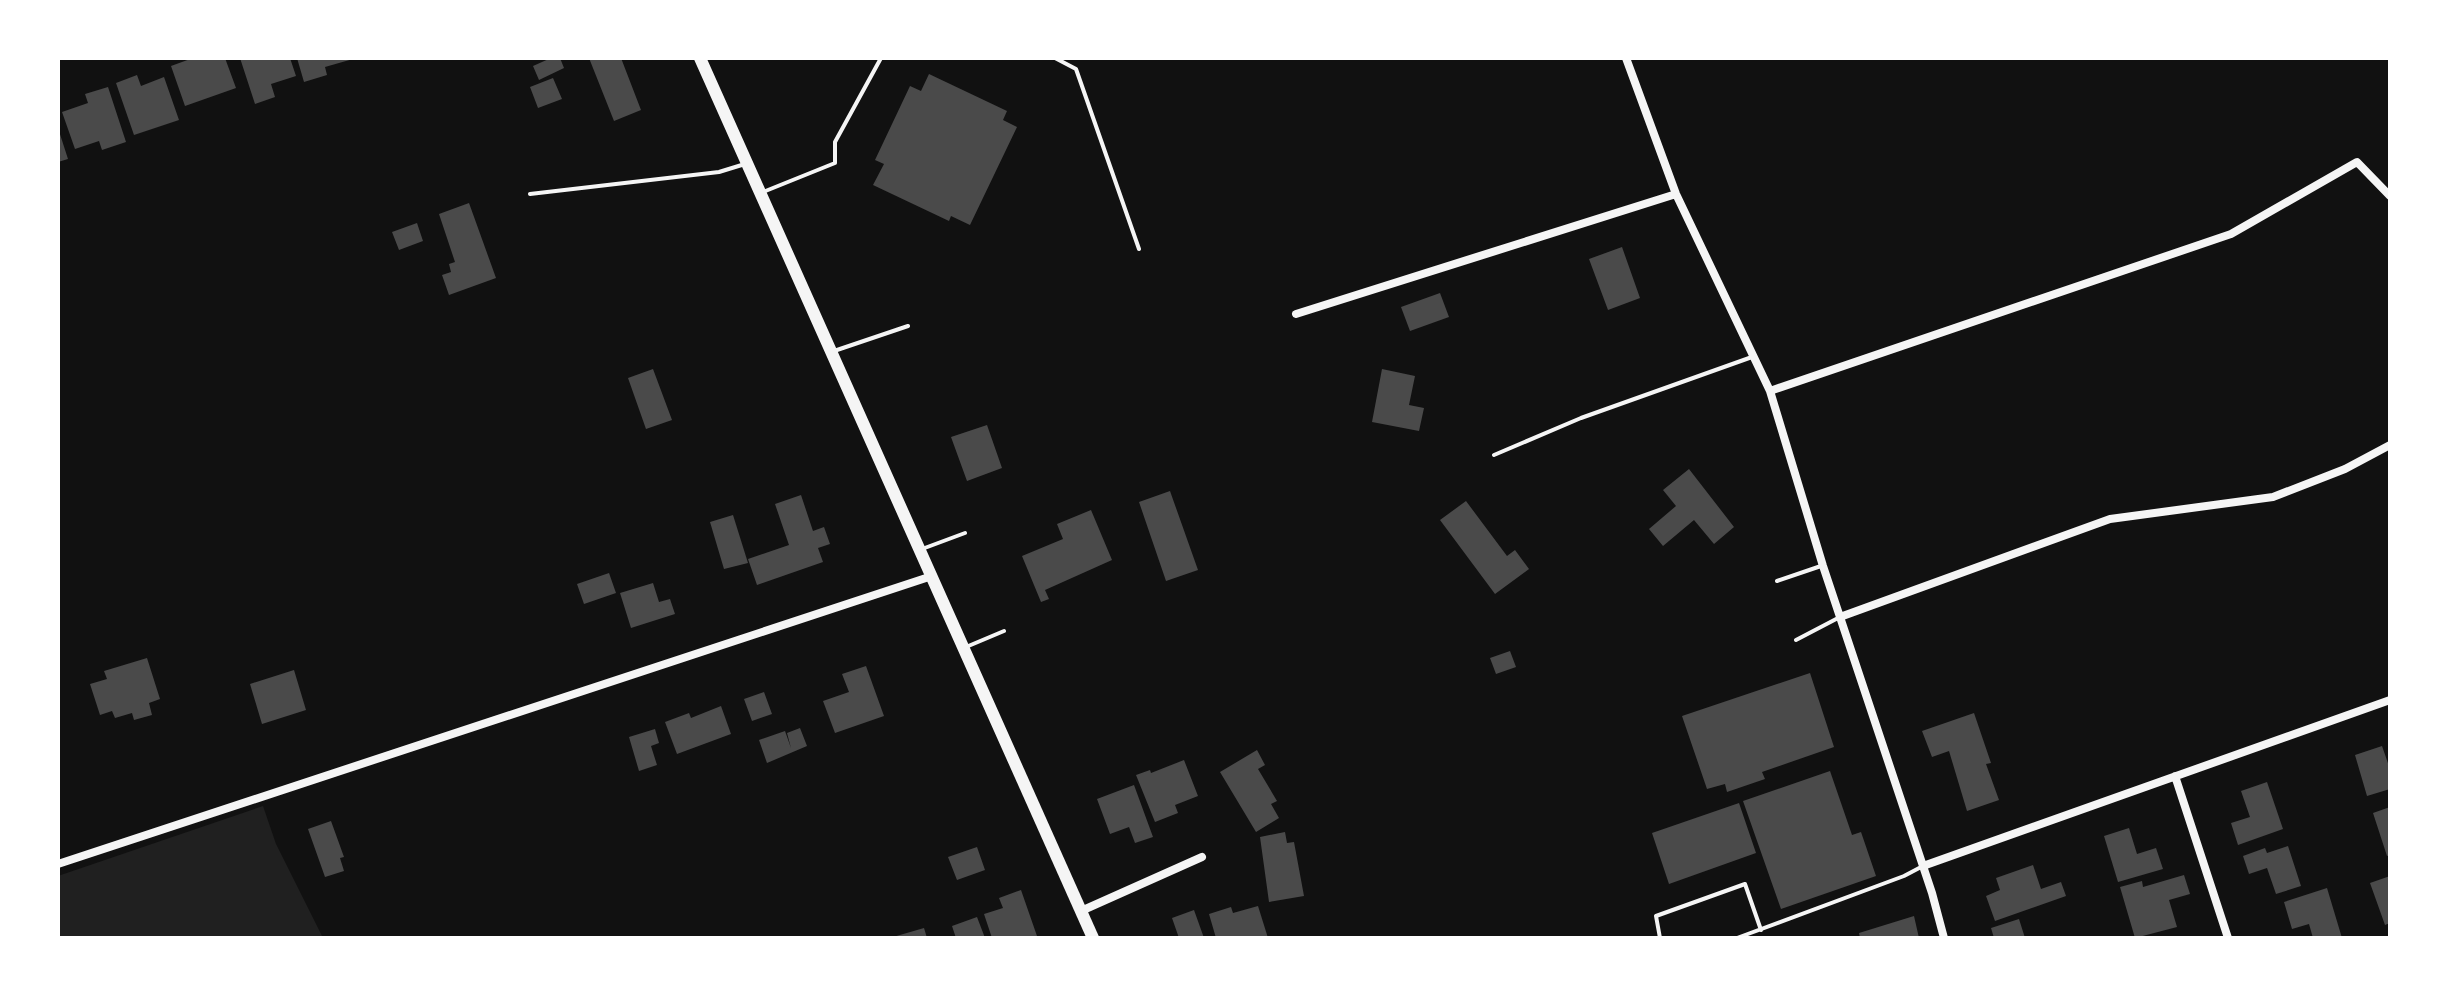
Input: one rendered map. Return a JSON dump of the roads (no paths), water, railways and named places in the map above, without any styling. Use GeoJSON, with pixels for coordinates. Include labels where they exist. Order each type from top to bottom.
{"type":"FeatureCollection","features":[{"type":"Feature","properties":{"kind":"main road"},"geometry":{"type":"LineString","coordinates":[[700,58],[1093,938]]}},
{"type":"Feature","properties":{"kind":"street"},"geometry":{"type":"LineString","coordinates":[[1626,58],[1676,194],[1770,391],[1823,566],[1944,938]]}},
{"type":"Feature","properties":{"kind":"street"},"geometry":{"type":"LineString","coordinates":[[1770,391],[2231,234],[2357,162],[2390,196]]}},
{"type":"Feature","properties":{"kind":"street"},"geometry":{"type":"LineString","coordinates":[[1296,314],[1676,194]]}},
{"type":"Feature","properties":{"kind":"street"},"geometry":{"type":"LineString","coordinates":[[1840,617],[2110,519],[2273,497],[2345,469],[2390,445]]}},
{"type":"Feature","properties":{"kind":"street"},"geometry":{"type":"LineString","coordinates":[[58,864],[932,576]]}},
{"type":"Feature","properties":{"kind":"street"},"geometry":{"type":"LineString","coordinates":[[1923,866],[2390,700]]}},
{"type":"Feature","properties":{"kind":"street"},"geometry":{"type":"LineString","coordinates":[[2175,776],[2228,938]]}},
{"type":"Feature","properties":{"kind":"street"},"geometry":{"type":"LineString","coordinates":[[1081,911],[1202,857]]}},
{"type":"Feature","properties":{"kind":"lane"},"geometry":{"type":"LineString","coordinates":[[761,193],[835,163],[835,142],[881,58]]}},
{"type":"Feature","properties":{"kind":"lane"},"geometry":{"type":"LineString","coordinates":[[1055,58],[1076,69],[1139,249]]}},
{"type":"Feature","properties":{"kind":"lane"},"geometry":{"type":"LineString","coordinates":[[530,194],[719,172],[747,163]]}},
{"type":"Feature","properties":{"kind":"lane"},"geometry":{"type":"LineString","coordinates":[[832,352],[908,326]]}},
{"type":"Feature","properties":{"kind":"lane"},"geometry":{"type":"LineString","coordinates":[[1494,455],[1581,418],[1752,357]]}},
{"type":"Feature","properties":{"kind":"lane"},"geometry":{"type":"LineString","coordinates":[[920,549],[965,533]]}},
{"type":"Feature","properties":{"kind":"lane"},"geometry":{"type":"LineString","coordinates":[[1777,581],[1823,566]]}},
{"type":"Feature","properties":{"kind":"lane"},"geometry":{"type":"LineString","coordinates":[[1796,640],[1840,617]]}},
{"type":"Feature","properties":{"kind":"lane"},"geometry":{"type":"LineString","coordinates":[[964,648],[1004,631]]}},
{"type":"Feature","properties":{"kind":"lane"},"geometry":{"type":"LineString","coordinates":[[1737,938],[1904,876],[1923,866]]}},
{"type":"Feature","properties":{"kind":"lane"},"geometry":{"type":"LineString","coordinates":[[1660,938],[1656,916],[1745,884],[1761,930]]}}]}
